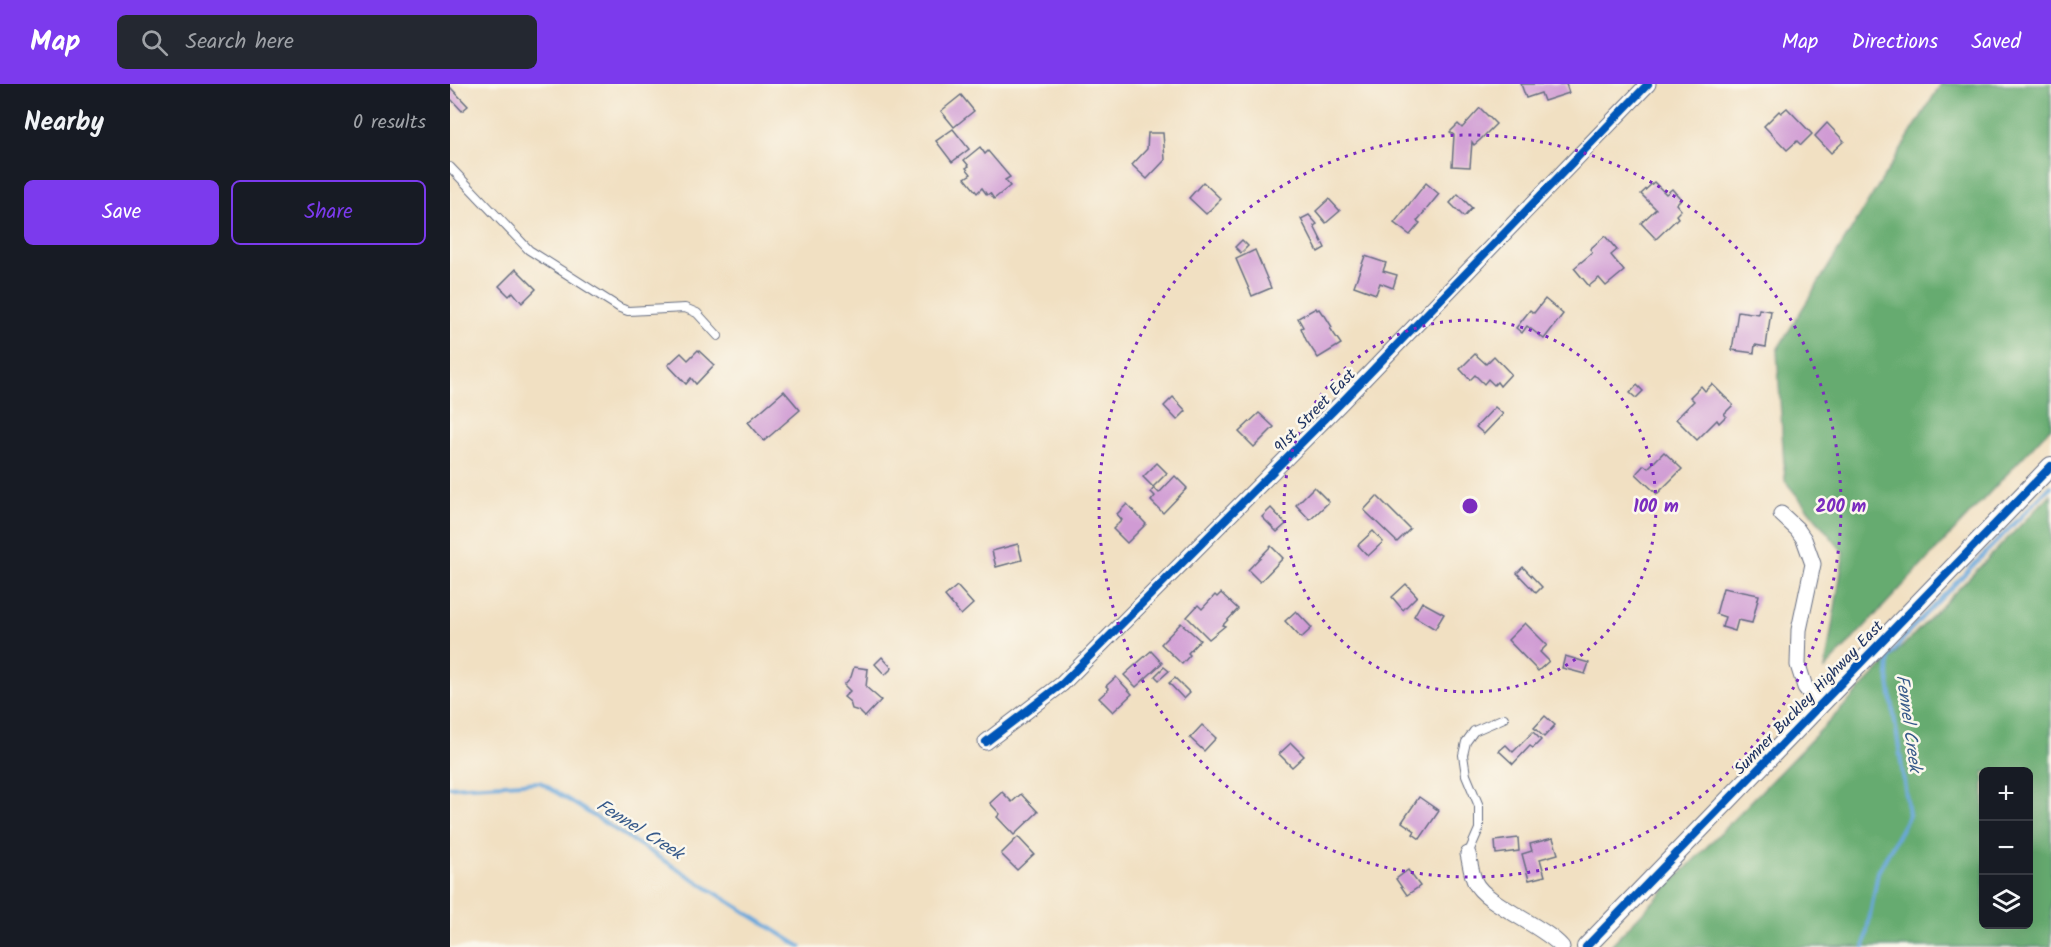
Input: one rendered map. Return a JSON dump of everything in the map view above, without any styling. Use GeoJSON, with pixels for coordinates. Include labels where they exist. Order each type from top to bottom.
{"type":"FeatureCollection","features":[{"type":"Feature","properties":{"kind":"street","name":"91st Street East"},"geometry":{"type":"LineString","coordinates":[[986,742],[1062,684],[1339,405],[1648,84]]}},
{"type":"Feature","properties":{"kind":"street","name":"Sumner Buckley Highway East"},"geometry":{"type":"LineString","coordinates":[[1586,947],[2051,466]]}},
{"type":"Feature","properties":{"kind":"street"},"geometry":{"type":"LineString","coordinates":[[1781,514],[1804,539],[1813,564],[1799,630],[1798,665],[1805,687],[1819,705]]}},
{"type":"Feature","properties":{"kind":"street"},"geometry":{"type":"LineString","coordinates":[[1468,854],[1475,881],[1482,893],[1538,928],[1562,947]]}},
{"type":"Feature","properties":{"kind":"lane"},"geometry":{"type":"LineString","coordinates":[[450,167],[529,250],[620,308],[627,310],[685,308],[705,320],[718,336]]}},
{"type":"Feature","properties":{"kind":"lane"},"geometry":{"type":"LineString","coordinates":[[1468,854],[1479,829],[1479,806],[1466,775],[1463,755],[1466,742],[1474,731],[1504,718]]}},
{"type":"Feature","properties":{"kind":"green space"},"geometry":{"type":"Polygon","coordinates":[[[1941,84],[2051,84],[2051,427],[1825,669],[1844,553],[1785,481],[1777,350],[1941,84]]]}},
{"type":"Feature","properties":{"kind":"green space"},"geometry":{"type":"Polygon","coordinates":[[[2051,494],[2051,947],[1609,947],[2051,494]]]}},
{"type":"Feature","properties":{"kind":"building"},"geometry":{"type":"Polygon","coordinates":[[[1521,84],[1566,84],[1569,93],[1544,101],[1541,93],[1526,98],[1521,84]]]}},
{"type":"Feature","properties":{"kind":"building"},"geometry":{"type":"Polygon","coordinates":[[[450,87],[468,106],[462,111],[450,98],[450,87]]]}},
{"type":"Feature","properties":{"kind":"building"},"geometry":{"type":"Polygon","coordinates":[[[961,95],[974,111],[954,127],[941,111],[961,95]]]}},
{"type":"Feature","properties":{"kind":"building"},"geometry":{"type":"Polygon","coordinates":[[[1480,108],[1496,124],[1474,145],[1472,142],[1470,167],[1452,166],[1454,135],[1450,132],[1458,124],[1462,128],[1480,108]]]}},
{"type":"Feature","properties":{"kind":"building"},"geometry":{"type":"Polygon","coordinates":[[[1787,108],[1812,134],[1801,145],[1797,141],[1787,150],[1764,126],[1779,111],[1781,113],[1787,108]]]}},
{"type":"Feature","properties":{"kind":"building"},"geometry":{"type":"Polygon","coordinates":[[[1827,123],[1844,141],[1831,153],[1815,136],[1827,123]]]}},
{"type":"Feature","properties":{"kind":"building"},"geometry":{"type":"Polygon","coordinates":[[[953,129],[969,149],[952,162],[936,141],[953,129]]]}},
{"type":"Feature","properties":{"kind":"building"},"geometry":{"type":"Polygon","coordinates":[[[1148,133],[1163,133],[1165,160],[1147,179],[1132,165],[1147,149],[1148,133]]]}},
{"type":"Feature","properties":{"kind":"building"},"geometry":{"type":"Polygon","coordinates":[[[980,147],[985,154],[988,151],[1010,177],[1005,180],[1010,186],[994,199],[982,188],[977,193],[965,178],[971,174],[964,160],[980,147]]]}},
{"type":"Feature","properties":{"kind":"building"},"geometry":{"type":"Polygon","coordinates":[[[1203,182],[1221,199],[1206,214],[1189,198],[1203,182]]]}},
{"type":"Feature","properties":{"kind":"building"},"geometry":{"type":"Polygon","coordinates":[[[1654,182],[1666,194],[1672,189],[1681,199],[1676,204],[1681,210],[1676,215],[1678,218],[1656,239],[1641,223],[1656,209],[1641,194],[1654,182]]]}},
{"type":"Feature","properties":{"kind":"building"},"geometry":{"type":"Polygon","coordinates":[[[1426,183],[1439,194],[1417,221],[1420,223],[1410,235],[1394,223],[1426,183]]]}},
{"type":"Feature","properties":{"kind":"building"},"geometry":{"type":"Polygon","coordinates":[[[1458,194],[1472,208],[1464,217],[1450,203],[1458,194]]]}},
{"type":"Feature","properties":{"kind":"building"},"geometry":{"type":"Polygon","coordinates":[[[1329,199],[1340,211],[1326,223],[1316,211],[1329,199]]]}},
{"type":"Feature","properties":{"kind":"building"},"geometry":{"type":"Polygon","coordinates":[[[1309,215],[1317,224],[1314,226],[1325,248],[1318,252],[1301,219],[1309,215]]]}},
{"type":"Feature","properties":{"kind":"building"},"geometry":{"type":"Polygon","coordinates":[[[1605,236],[1617,250],[1611,255],[1624,271],[1606,286],[1599,278],[1589,286],[1574,268],[1592,253],[1590,249],[1605,236]]]}},
{"type":"Feature","properties":{"kind":"building"},"geometry":{"type":"Polygon","coordinates":[[[1242,240],[1248,246],[1241,253],[1235,247],[1242,240]]]}},
{"type":"Feature","properties":{"kind":"building"},"geometry":{"type":"Polygon","coordinates":[[[1255,250],[1271,288],[1252,296],[1236,259],[1255,250]]]}},
{"type":"Feature","properties":{"kind":"building"},"geometry":{"type":"Polygon","coordinates":[[[1365,256],[1386,263],[1383,271],[1397,275],[1393,288],[1380,283],[1376,294],[1354,286],[1365,256]]]}},
{"type":"Feature","properties":{"kind":"building"},"geometry":{"type":"Polygon","coordinates":[[[516,269],[536,289],[522,303],[513,292],[509,296],[499,286],[516,269]]]}},
{"type":"Feature","properties":{"kind":"building"},"geometry":{"type":"Polygon","coordinates":[[[1545,299],[1563,314],[1544,339],[1527,326],[1522,333],[1516,328],[1530,310],[1534,313],[1545,299]]]}},
{"type":"Feature","properties":{"kind":"building"},"geometry":{"type":"Polygon","coordinates":[[[1316,308],[1324,314],[1341,344],[1318,358],[1306,340],[1298,318],[1316,308]]]}},
{"type":"Feature","properties":{"kind":"building"},"geometry":{"type":"Polygon","coordinates":[[[1759,309],[1771,311],[1766,347],[1755,345],[1754,353],[1732,350],[1738,311],[1758,314],[1759,309]]]}},
{"type":"Feature","properties":{"kind":"building"},"geometry":{"type":"Polygon","coordinates":[[[698,350],[714,365],[696,384],[691,378],[686,384],[668,365],[681,353],[688,360],[698,350]]]}},
{"type":"Feature","properties":{"kind":"building"},"geometry":{"type":"Polygon","coordinates":[[[1475,354],[1486,364],[1494,356],[1511,374],[1500,386],[1497,382],[1494,385],[1488,379],[1484,384],[1475,375],[1470,380],[1460,369],[1475,354]]]}},
{"type":"Feature","properties":{"kind":"building"},"geometry":{"type":"Polygon","coordinates":[[[1712,384],[1733,405],[1719,423],[1717,420],[1697,440],[1676,419],[1694,401],[1690,397],[1701,386],[1705,391],[1712,384]]]}},
{"type":"Feature","properties":{"kind":"building"},"geometry":{"type":"Polygon","coordinates":[[[1637,385],[1643,391],[1636,398],[1630,393],[1637,385]]]}},
{"type":"Feature","properties":{"kind":"building"},"geometry":{"type":"Polygon","coordinates":[[[784,391],[800,410],[764,441],[748,422],[784,391]]]}},
{"type":"Feature","properties":{"kind":"building"},"geometry":{"type":"Polygon","coordinates":[[[1173,397],[1186,411],[1177,420],[1164,406],[1173,397]]]}},
{"type":"Feature","properties":{"kind":"building"},"geometry":{"type":"Polygon","coordinates":[[[1495,407],[1503,414],[1484,434],[1476,427],[1495,407]]]}},
{"type":"Feature","properties":{"kind":"building"},"geometry":{"type":"Polygon","coordinates":[[[1259,413],[1274,427],[1254,447],[1239,432],[1259,413]]]}},
{"type":"Feature","properties":{"kind":"building"},"geometry":{"type":"Polygon","coordinates":[[[1664,452],[1682,469],[1657,494],[1636,474],[1644,465],[1648,468],[1664,452]]]}},
{"type":"Feature","properties":{"kind":"building"},"geometry":{"type":"Polygon","coordinates":[[[1157,463],[1167,473],[1153,487],[1143,477],[1157,463]]]}},
{"type":"Feature","properties":{"kind":"building"},"geometry":{"type":"Polygon","coordinates":[[[1175,476],[1187,488],[1163,513],[1151,501],[1155,496],[1151,492],[1154,488],[1159,493],[1175,476]]]}},
{"type":"Feature","properties":{"kind":"building"},"geometry":{"type":"Polygon","coordinates":[[[1314,487],[1329,502],[1310,520],[1296,505],[1314,487]]]}},
{"type":"Feature","properties":{"kind":"building"},"geometry":{"type":"Polygon","coordinates":[[[1377,496],[1410,529],[1397,542],[1364,510],[1377,496]]]}},
{"type":"Feature","properties":{"kind":"building"},"geometry":{"type":"Polygon","coordinates":[[[1127,504],[1146,524],[1127,543],[1113,529],[1122,520],[1117,514],[1127,504]]]}},
{"type":"Feature","properties":{"kind":"building"},"geometry":{"type":"Polygon","coordinates":[[[1271,508],[1286,524],[1277,532],[1262,517],[1271,508]]]}},
{"type":"Feature","properties":{"kind":"building"},"geometry":{"type":"Polygon","coordinates":[[[1373,531],[1383,542],[1368,556],[1358,545],[1373,531]]]}},
{"type":"Feature","properties":{"kind":"building"},"geometry":{"type":"Polygon","coordinates":[[[1018,544],[1022,560],[996,567],[992,551],[1018,544]]]}},
{"type":"Feature","properties":{"kind":"building"},"geometry":{"type":"Polygon","coordinates":[[[1271,546],[1283,558],[1260,582],[1248,570],[1271,546]]]}},
{"type":"Feature","properties":{"kind":"building"},"geometry":{"type":"Polygon","coordinates":[[[1523,567],[1542,587],[1536,593],[1517,573],[1523,567]]]}},
{"type":"Feature","properties":{"kind":"building"},"geometry":{"type":"Polygon","coordinates":[[[1406,584],[1417,596],[1403,610],[1392,597],[1406,584]]]}},
{"type":"Feature","properties":{"kind":"building"},"geometry":{"type":"Polygon","coordinates":[[[957,586],[973,604],[961,615],[945,596],[957,586]]]}},
{"type":"Feature","properties":{"kind":"building"},"geometry":{"type":"Polygon","coordinates":[[[1723,588],[1759,595],[1752,623],[1738,620],[1735,631],[1722,627],[1725,617],[1716,614],[1723,588]]]}},
{"type":"Feature","properties":{"kind":"building"},"geometry":{"type":"Polygon","coordinates":[[[1221,593],[1238,609],[1223,625],[1225,626],[1209,639],[1187,617],[1198,605],[1202,609],[1215,595],[1217,597],[1221,593]]]}},
{"type":"Feature","properties":{"kind":"building"},"geometry":{"type":"Polygon","coordinates":[[[1422,602],[1444,614],[1435,629],[1414,616],[1422,602]]]}},
{"type":"Feature","properties":{"kind":"building"},"geometry":{"type":"Polygon","coordinates":[[[1296,611],[1312,628],[1301,638],[1285,621],[1296,611]]]}},
{"type":"Feature","properties":{"kind":"building"},"geometry":{"type":"Polygon","coordinates":[[[1181,623],[1200,640],[1182,664],[1161,644],[1181,623]]]}},
{"type":"Feature","properties":{"kind":"building"},"geometry":{"type":"Polygon","coordinates":[[[1525,623],[1547,645],[1540,652],[1549,661],[1538,671],[1508,640],[1525,623]]]}},
{"type":"Feature","properties":{"kind":"building"},"geometry":{"type":"Polygon","coordinates":[[[1151,651],[1162,663],[1136,687],[1124,675],[1151,651]]]}},
{"type":"Feature","properties":{"kind":"building"},"geometry":{"type":"Polygon","coordinates":[[[1565,656],[1589,663],[1585,674],[1562,668],[1565,656]]]}},
{"type":"Feature","properties":{"kind":"building"},"geometry":{"type":"Polygon","coordinates":[[[882,657],[892,668],[885,675],[875,664],[882,657]]]}},
{"type":"Feature","properties":{"kind":"building"},"geometry":{"type":"Polygon","coordinates":[[[854,667],[868,669],[866,687],[881,700],[865,717],[859,711],[852,709],[850,702],[844,697],[850,691],[844,685],[851,677],[854,667]]]}},
{"type":"Feature","properties":{"kind":"building"},"geometry":{"type":"Polygon","coordinates":[[[1164,667],[1169,671],[1159,680],[1155,676],[1164,667]]]}},
{"type":"Feature","properties":{"kind":"building"},"geometry":{"type":"Polygon","coordinates":[[[1116,677],[1132,694],[1113,712],[1099,698],[1109,689],[1106,686],[1116,677]]]}},
{"type":"Feature","properties":{"kind":"building"},"geometry":{"type":"Polygon","coordinates":[[[1175,678],[1190,693],[1184,699],[1169,683],[1175,678]]]}},
{"type":"Feature","properties":{"kind":"building"},"geometry":{"type":"Polygon","coordinates":[[[1545,716],[1555,725],[1544,737],[1534,728],[1545,716]]]}},
{"type":"Feature","properties":{"kind":"building"},"geometry":{"type":"Polygon","coordinates":[[[1202,725],[1216,738],[1204,751],[1190,738],[1202,725]]]}},
{"type":"Feature","properties":{"kind":"building"},"geometry":{"type":"Polygon","coordinates":[[[1533,732],[1541,740],[1533,748],[1530,746],[1513,764],[1499,751],[1506,745],[1513,752],[1533,732]]]}},
{"type":"Feature","properties":{"kind":"building"},"geometry":{"type":"Polygon","coordinates":[[[1291,743],[1304,756],[1292,767],[1279,754],[1291,743]]]}},
{"type":"Feature","properties":{"kind":"building"},"geometry":{"type":"Polygon","coordinates":[[[1002,792],[1012,802],[1021,794],[1038,812],[1014,835],[997,817],[1000,814],[990,803],[1002,792]]]}},
{"type":"Feature","properties":{"kind":"building"},"geometry":{"type":"Polygon","coordinates":[[[1419,797],[1439,811],[1420,839],[1413,834],[1415,831],[1402,822],[1419,797]]]}},
{"type":"Feature","properties":{"kind":"building"},"geometry":{"type":"Polygon","coordinates":[[[1018,837],[1034,854],[1017,870],[1001,854],[1018,837]]]}},
{"type":"Feature","properties":{"kind":"building"},"geometry":{"type":"Polygon","coordinates":[[[1518,838],[1519,851],[1496,854],[1495,841],[1518,838]]]}},
{"type":"Feature","properties":{"kind":"building"},"geometry":{"type":"Polygon","coordinates":[[[1553,838],[1558,854],[1540,859],[1545,876],[1529,880],[1522,854],[1532,851],[1530,844],[1553,838]]]}},
{"type":"Feature","properties":{"kind":"building"},"geometry":{"type":"Polygon","coordinates":[[[1408,870],[1420,886],[1407,895],[1396,879],[1408,870]]]}},
{"type":"Feature","properties":{"kind":"waterway","name":"Fennel Creek"},"geometry":{"type":"LineString","coordinates":[[1864,947],[1878,872],[1909,815],[1888,675],[1889,658],[1909,631],[2051,486]]}},
{"type":"Feature","properties":{"kind":"waterway","name":"Fennel Creek"},"geometry":{"type":"LineString","coordinates":[[450,787],[540,782],[801,947]]}},
{"type":"Feature","properties":{"kind":"cycle path"},"geometry":{"type":"LineString","coordinates":[[986,742],[1062,684],[1339,405],[1648,84]]}},
{"type":"Feature","properties":{"kind":"cycle path"},"geometry":{"type":"LineString","coordinates":[[1586,947],[2051,466]]}}]}
